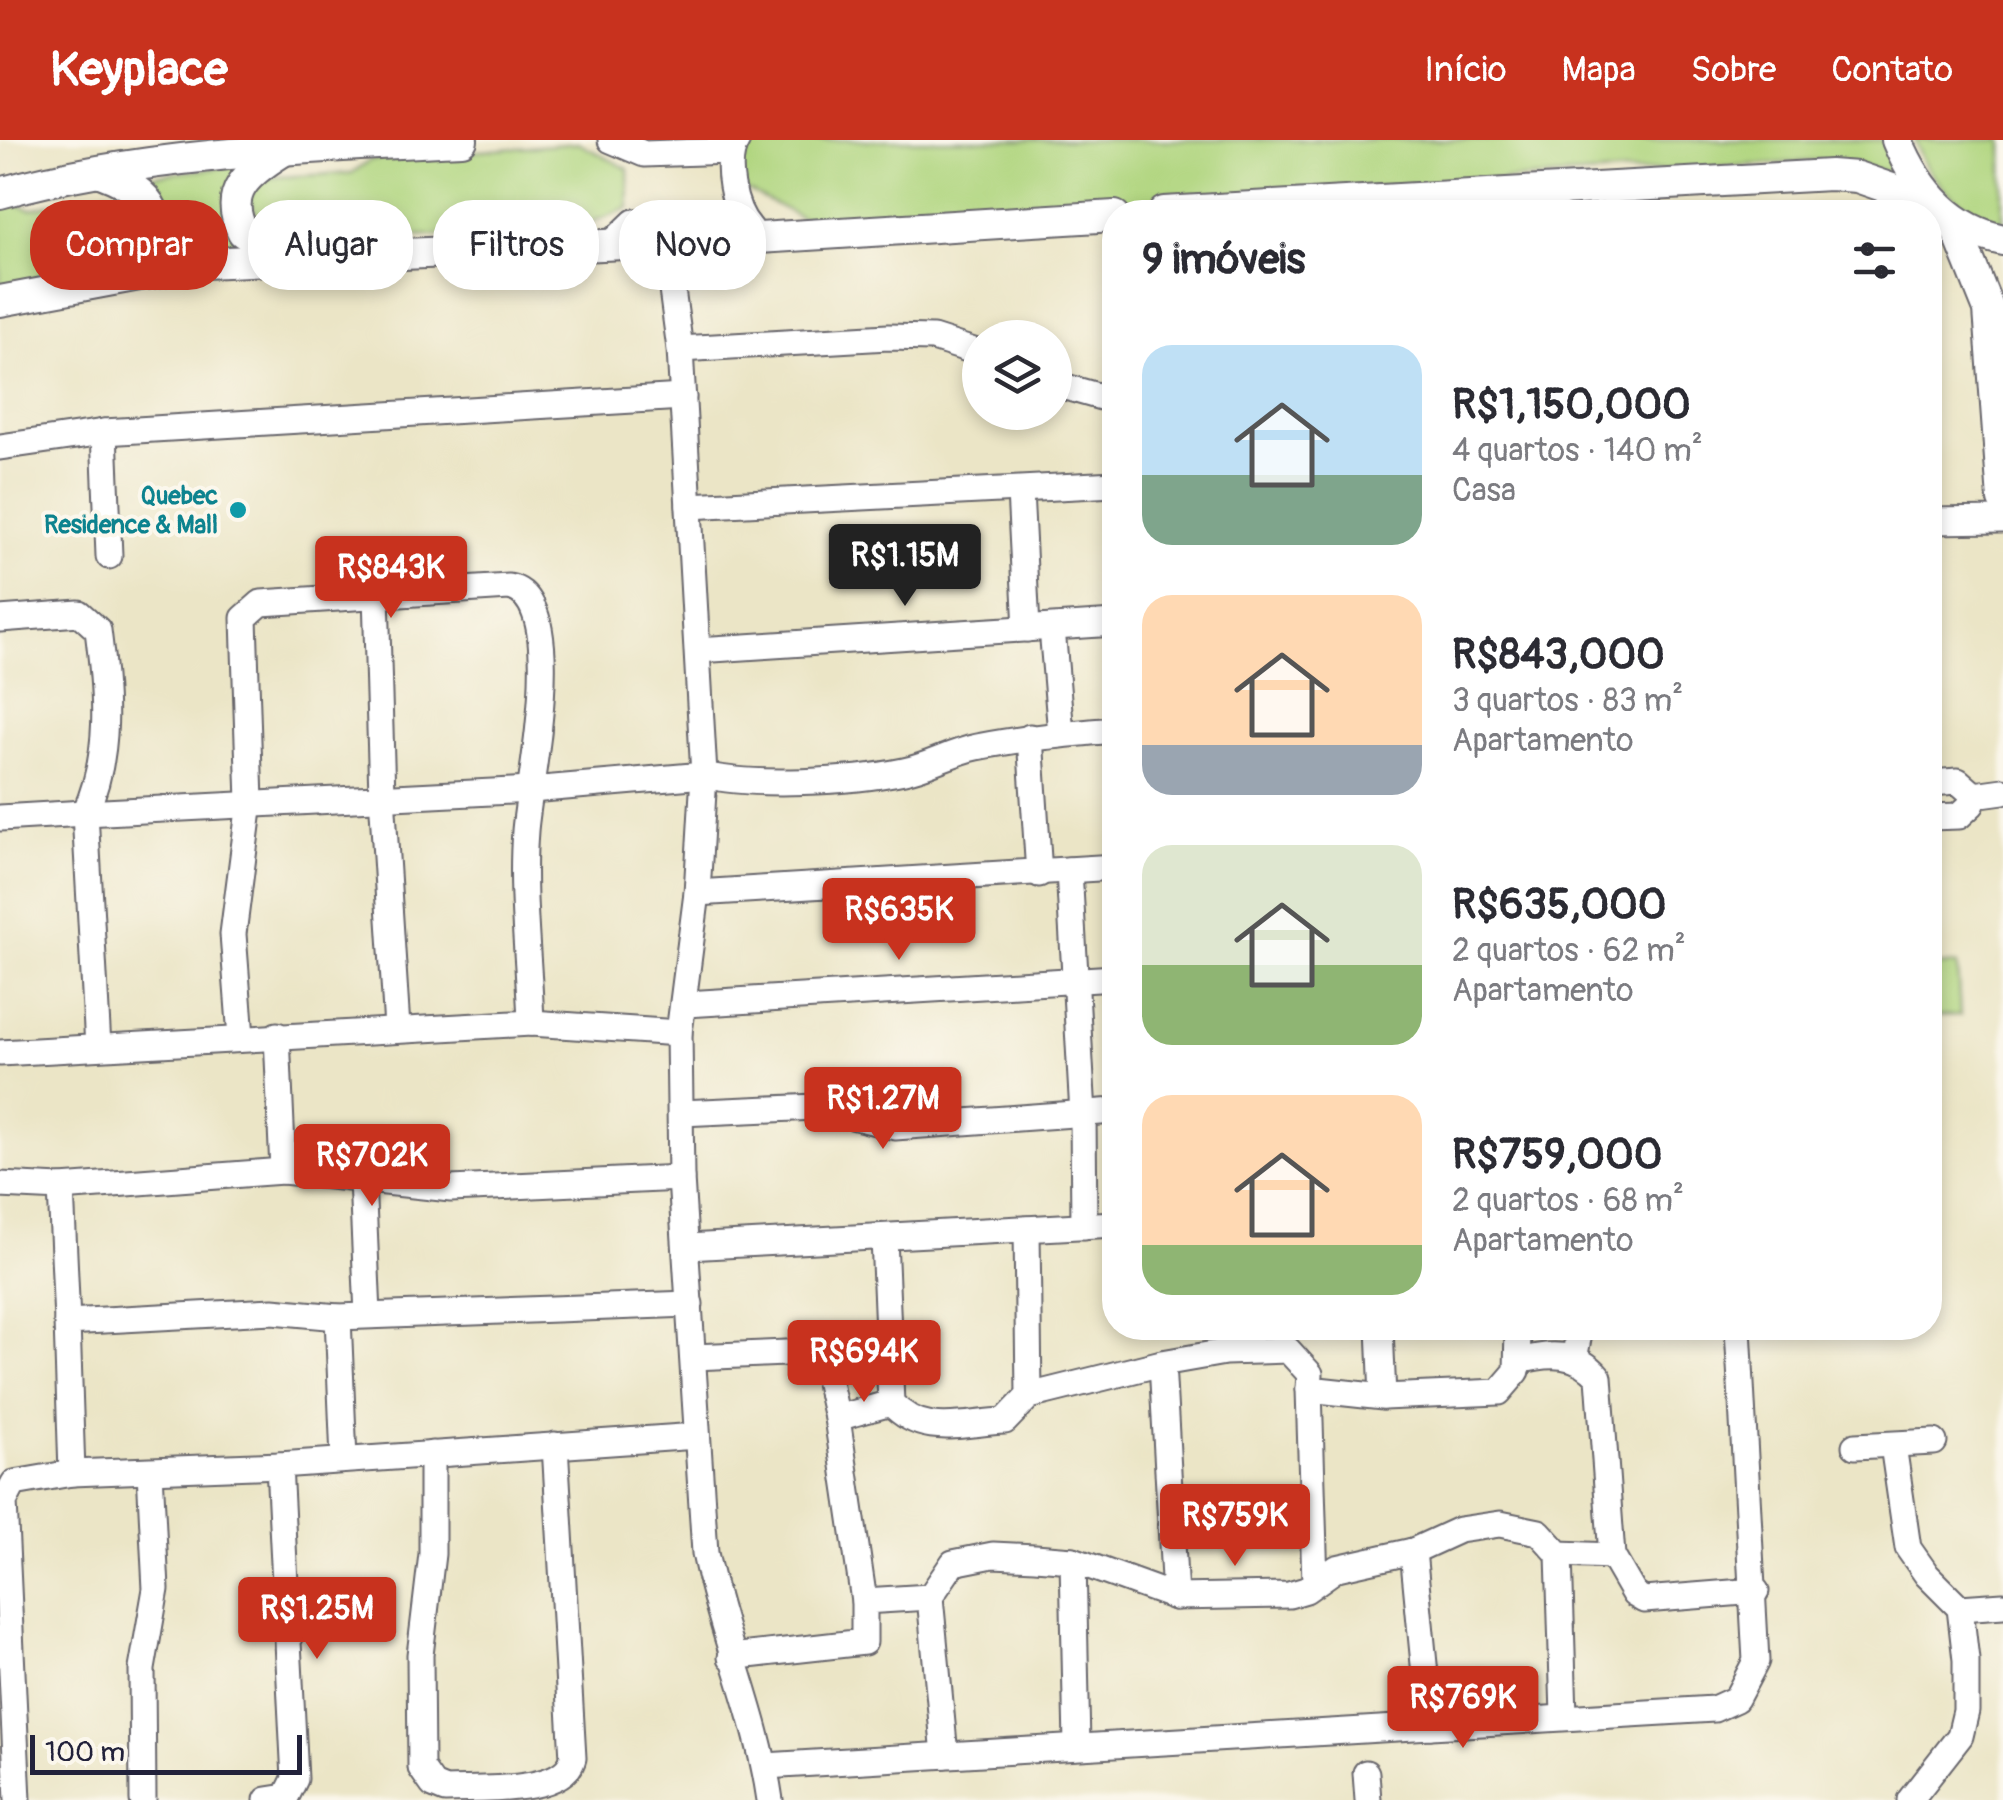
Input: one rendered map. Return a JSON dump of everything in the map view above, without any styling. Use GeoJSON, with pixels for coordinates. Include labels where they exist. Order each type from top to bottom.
{"type":"FeatureCollection","features":[{"type":"Feature","properties":{"kind":"main road"},"geometry":{"type":"LineString","coordinates":[[0,193],[288,144],[462,140]]}},
{"type":"Feature","properties":{"kind":"main road"},"geometry":{"type":"LineString","coordinates":[[1897,140],[1910,172],[1934,200]]}},
{"type":"Feature","properties":{"kind":"main road"},"geometry":{"type":"LineString","coordinates":[[248,235],[243,232],[235,200],[244,178],[288,144]]}},
{"type":"Feature","properties":{"kind":"main road"},"geometry":{"type":"LineString","coordinates":[[103,173],[130,183],[147,200]]}},
{"type":"Feature","properties":{"kind":"main road"},"geometry":{"type":"LineString","coordinates":[[1401,200],[1830,174],[1856,177],[1915,200]]}},
{"type":"Feature","properties":{"kind":"main road"},"geometry":{"type":"LineString","coordinates":[[1943,211],[2003,240]]}},
{"type":"Feature","properties":{"kind":"main road"},"geometry":{"type":"LineString","coordinates":[[1943,211],[1989,310],[2003,500]]}},
{"type":"Feature","properties":{"kind":"main road"},"geometry":{"type":"LineString","coordinates":[[766,226],[1102,216]]}},
{"type":"Feature","properties":{"kind":"main road"},"geometry":{"type":"LineString","coordinates":[[413,253],[619,245]]}},
{"type":"Feature","properties":{"kind":"main road"},"geometry":{"type":"LineString","coordinates":[[0,301],[51,290]]}},
{"type":"Feature","properties":{"kind":"street"},"geometry":{"type":"LineString","coordinates":[[611,140],[644,154],[734,146],[744,200]]}},
{"type":"Feature","properties":{"kind":"street"},"geometry":{"type":"LineString","coordinates":[[610,245],[619,236]]}},
{"type":"Feature","properties":{"kind":"street"},"geometry":{"type":"LineString","coordinates":[[672,290],[680,350],[704,775],[697,892],[680,1033],[681,1178],[697,1436],[705,1553],[731,1657],[765,1766],[770,1800]]}},
{"type":"Feature","properties":{"kind":"street"},"geometry":{"type":"LineString","coordinates":[[680,350],[888,336],[933,338],[962,347]]}},
{"type":"Feature","properties":{"kind":"street"},"geometry":{"type":"LineString","coordinates":[[1072,389],[1102,397]]}},
{"type":"Feature","properties":{"kind":"street"},"geometry":{"type":"LineString","coordinates":[[0,447],[104,432],[683,397]]}},
{"type":"Feature","properties":{"kind":"street"},"geometry":{"type":"LineString","coordinates":[[104,432],[109,556]]}},
{"type":"Feature","properties":{"kind":"street"},"geometry":{"type":"LineString","coordinates":[[689,506],[1102,485]]}},
{"type":"Feature","properties":{"kind":"street"},"geometry":{"type":"LineString","coordinates":[[1020,490],[1039,628],[1061,734]]}},
{"type":"Feature","properties":{"kind":"street"},"geometry":{"type":"LineString","coordinates":[[1942,521],[2003,520]]}},
{"type":"Feature","properties":{"kind":"street"},"geometry":{"type":"LineString","coordinates":[[241,1037],[234,934],[250,802],[244,618],[261,603],[510,587],[524,590],[530,598],[538,627],[540,742],[524,832],[531,1023]]}},
{"type":"Feature","properties":{"kind":"street"},"geometry":{"type":"LineString","coordinates":[[376,594],[382,795],[397,1028]]}},
{"type":"Feature","properties":{"kind":"street"},"geometry":{"type":"LineString","coordinates":[[0,618],[79,613],[98,630],[108,706],[95,787],[85,812],[98,1047]]}},
{"type":"Feature","properties":{"kind":"street"},"geometry":{"type":"LineString","coordinates":[[698,650],[1102,624]]}},
{"type":"Feature","properties":{"kind":"street"},"geometry":{"type":"LineString","coordinates":[[0,818],[531,790],[704,775],[754,781],[904,771],[971,748],[1030,737],[1102,731]]}},
{"type":"Feature","properties":{"kind":"street"},"geometry":{"type":"LineString","coordinates":[[1030,737],[1040,874]]}},
{"type":"Feature","properties":{"kind":"street"},"geometry":{"type":"LineString","coordinates":[[1942,782],[1958,781],[1974,795],[2003,791]]}},
{"type":"Feature","properties":{"kind":"street"},"geometry":{"type":"LineString","coordinates":[[1942,817],[1959,816],[1972,804],[1974,795]]}},
{"type":"Feature","properties":{"kind":"street"},"geometry":{"type":"LineString","coordinates":[[697,892],[1102,868]]}},
{"type":"Feature","properties":{"kind":"street"},"geometry":{"type":"LineString","coordinates":[[1069,870],[1072,980],[1084,1114],[1084,1226]]}},
{"type":"Feature","properties":{"kind":"street"},"geometry":{"type":"LineString","coordinates":[[686,1004],[1102,979]]}},
{"type":"Feature","properties":{"kind":"street"},"geometry":{"type":"LineString","coordinates":[[0,1053],[531,1023],[680,1033]]}},
{"type":"Feature","properties":{"kind":"street"},"geometry":{"type":"LineString","coordinates":[[277,1035],[284,1171]]}},
{"type":"Feature","properties":{"kind":"street"},"geometry":{"type":"LineString","coordinates":[[680,1113],[816,1107],[895,1127],[1102,1112]]}},
{"type":"Feature","properties":{"kind":"street"},"geometry":{"type":"LineString","coordinates":[[0,1185],[61,1188],[284,1171],[451,1189],[681,1178]]}},
{"type":"Feature","properties":{"kind":"street"},"geometry":{"type":"LineString","coordinates":[[362,1179],[368,1315]]}},
{"type":"Feature","properties":{"kind":"street"},"geometry":{"type":"LineString","coordinates":[[61,1188],[72,1473]]}},
{"type":"Feature","properties":{"kind":"street"},"geometry":{"type":"LineString","coordinates":[[687,1247],[1102,1225]]}},
{"type":"Feature","properties":{"kind":"street"},"geometry":{"type":"LineString","coordinates":[[1028,1229],[1029,1396]]}},
{"type":"Feature","properties":{"kind":"street"},"geometry":{"type":"LineString","coordinates":[[884,1238],[891,1403],[906,1420],[922,1426],[1005,1421],[1029,1396],[1162,1363],[1225,1352],[1288,1350],[1310,1374],[1315,1583]]}},
{"type":"Feature","properties":{"kind":"street"},"geometry":{"type":"LineString","coordinates":[[67,1322],[273,1311],[338,1316],[690,1304]]}},
{"type":"Feature","properties":{"kind":"street"},"geometry":{"type":"LineString","coordinates":[[338,1316],[344,1460]]}},
{"type":"Feature","properties":{"kind":"street"},"geometry":{"type":"LineString","coordinates":[[1381,1340],[1383,1398]]}},
{"type":"Feature","properties":{"kind":"street"},"geometry":{"type":"LineString","coordinates":[[1309,1389],[1383,1398],[1499,1392],[1511,1381],[1519,1361],[1518,1340]]}},
{"type":"Feature","properties":{"kind":"street"},"geometry":{"type":"LineString","coordinates":[[1574,1359],[1578,1340]]}},
{"type":"Feature","properties":{"kind":"street"},"geometry":{"type":"LineString","coordinates":[[765,1766],[1714,1709],[1736,1699],[1756,1661],[1755,1430],[1740,1340]]}},
{"type":"Feature","properties":{"kind":"street"},"geometry":{"type":"LineString","coordinates":[[693,1357],[808,1352],[825,1366],[837,1418],[864,1602],[864,1642],[731,1657]]}},
{"type":"Feature","properties":{"kind":"street"},"geometry":{"type":"LineString","coordinates":[[1519,1361],[1550,1352],[1590,1366],[1599,1377],[1612,1556],[1634,1594],[1644,1600],[1756,1590]]}},
{"type":"Feature","properties":{"kind":"street"},"geometry":{"type":"LineString","coordinates":[[1162,1363],[1175,1596]]}},
{"type":"Feature","properties":{"kind":"street"},"geometry":{"type":"LineString","coordinates":[[837,1418],[891,1403]]}},
{"type":"Feature","properties":{"kind":"street"},"geometry":{"type":"LineString","coordinates":[[18,1800],[7,1765],[4,1502],[14,1483],[72,1473],[279,1466],[697,1436]]}},
{"type":"Feature","properties":{"kind":"street"},"geometry":{"type":"LineString","coordinates":[[1855,1446],[1934,1442]]}},
{"type":"Feature","properties":{"kind":"street"},"geometry":{"type":"LineString","coordinates":[[432,1454],[432,1554],[420,1655],[421,1768],[434,1786],[445,1790],[547,1784],[564,1776],[573,1758],[555,1445]]}},
{"type":"Feature","properties":{"kind":"street"},"geometry":{"type":"LineString","coordinates":[[1893,1445],[1908,1548],[1926,1575],[1960,1608],[1967,1686],[1960,1736],[1910,1800]]}},
{"type":"Feature","properties":{"kind":"street"},"geometry":{"type":"LineString","coordinates":[[267,1800],[286,1796],[296,1779],[279,1466]]}},
{"type":"Feature","properties":{"kind":"street"},"geometry":{"type":"LineString","coordinates":[[143,1800],[142,1668],[156,1590],[150,1471]]}},
{"type":"Feature","properties":{"kind":"street"},"geometry":{"type":"LineString","coordinates":[[945,1755],[930,1597],[953,1563],[993,1555],[1073,1560],[1175,1596],[1289,1595],[1337,1568],[1413,1551],[1459,1530],[1500,1524],[1540,1532],[1559,1554],[1564,1716]]}},
{"type":"Feature","properties":{"kind":"street"},"geometry":{"type":"LineString","coordinates":[[1413,1551],[1430,1726]]}},
{"type":"Feature","properties":{"kind":"street"},"geometry":{"type":"LineString","coordinates":[[1559,1554],[1612,1556]]}},
{"type":"Feature","properties":{"kind":"street"},"geometry":{"type":"LineString","coordinates":[[1073,1560],[1077,1746]]}},
{"type":"Feature","properties":{"kind":"street"},"geometry":{"type":"LineString","coordinates":[[864,1602],[930,1597]]}},
{"type":"Feature","properties":{"kind":"street"},"geometry":{"type":"LineString","coordinates":[[1960,1608],[2003,1605]]}},
{"type":"Feature","properties":{"kind":"street"},"geometry":{"type":"LineString","coordinates":[[1366,1773],[1368,1800]]}},
{"type":"Feature","properties":{"kind":"green space"},"geometry":{"type":"Polygon","coordinates":[[[755,140],[1885,140],[1896,174],[1844,162],[1815,161],[1172,200],[1102,200],[1102,204],[810,222],[741,187],[740,167],[755,140]]]}},
{"type":"Feature","properties":{"kind":"green space"},"geometry":{"type":"Polygon","coordinates":[[[1915,140],[2003,140],[2003,222],[1974,210],[1948,192],[1928,169],[1915,140]]]}},
{"type":"Feature","properties":{"kind":"green space"},"geometry":{"type":"Polygon","coordinates":[[[578,143],[628,169],[629,200],[619,200],[619,212],[599,220],[599,200],[433,200],[433,236],[413,237],[413,200],[249,198],[258,178],[352,173],[370,160],[578,143]]]}},
{"type":"Feature","properties":{"kind":"green space"},"geometry":{"type":"Polygon","coordinates":[[[242,165],[239,247],[228,248],[228,200],[162,200],[150,176],[242,165]]]}},
{"type":"Feature","properties":{"kind":"green space"},"geometry":{"type":"Polygon","coordinates":[[[108,191],[128,195],[131,200],[69,200],[108,191]]]}},
{"type":"Feature","properties":{"kind":"green space"},"geometry":{"type":"Polygon","coordinates":[[[13,203],[30,209],[30,284],[0,293],[0,206],[13,203]]]}},
{"type":"Feature","properties":{"kind":"green space"},"geometry":{"type":"Polygon","coordinates":[[[1957,965],[1960,1015],[1942,1016],[1942,966],[1957,965]]]}},
{"type":"Feature","properties":{"kind":"place","name":"Quebec Residence & Mall"},"geometry":{"type":"Point","coordinates":[238,510]}}]}
